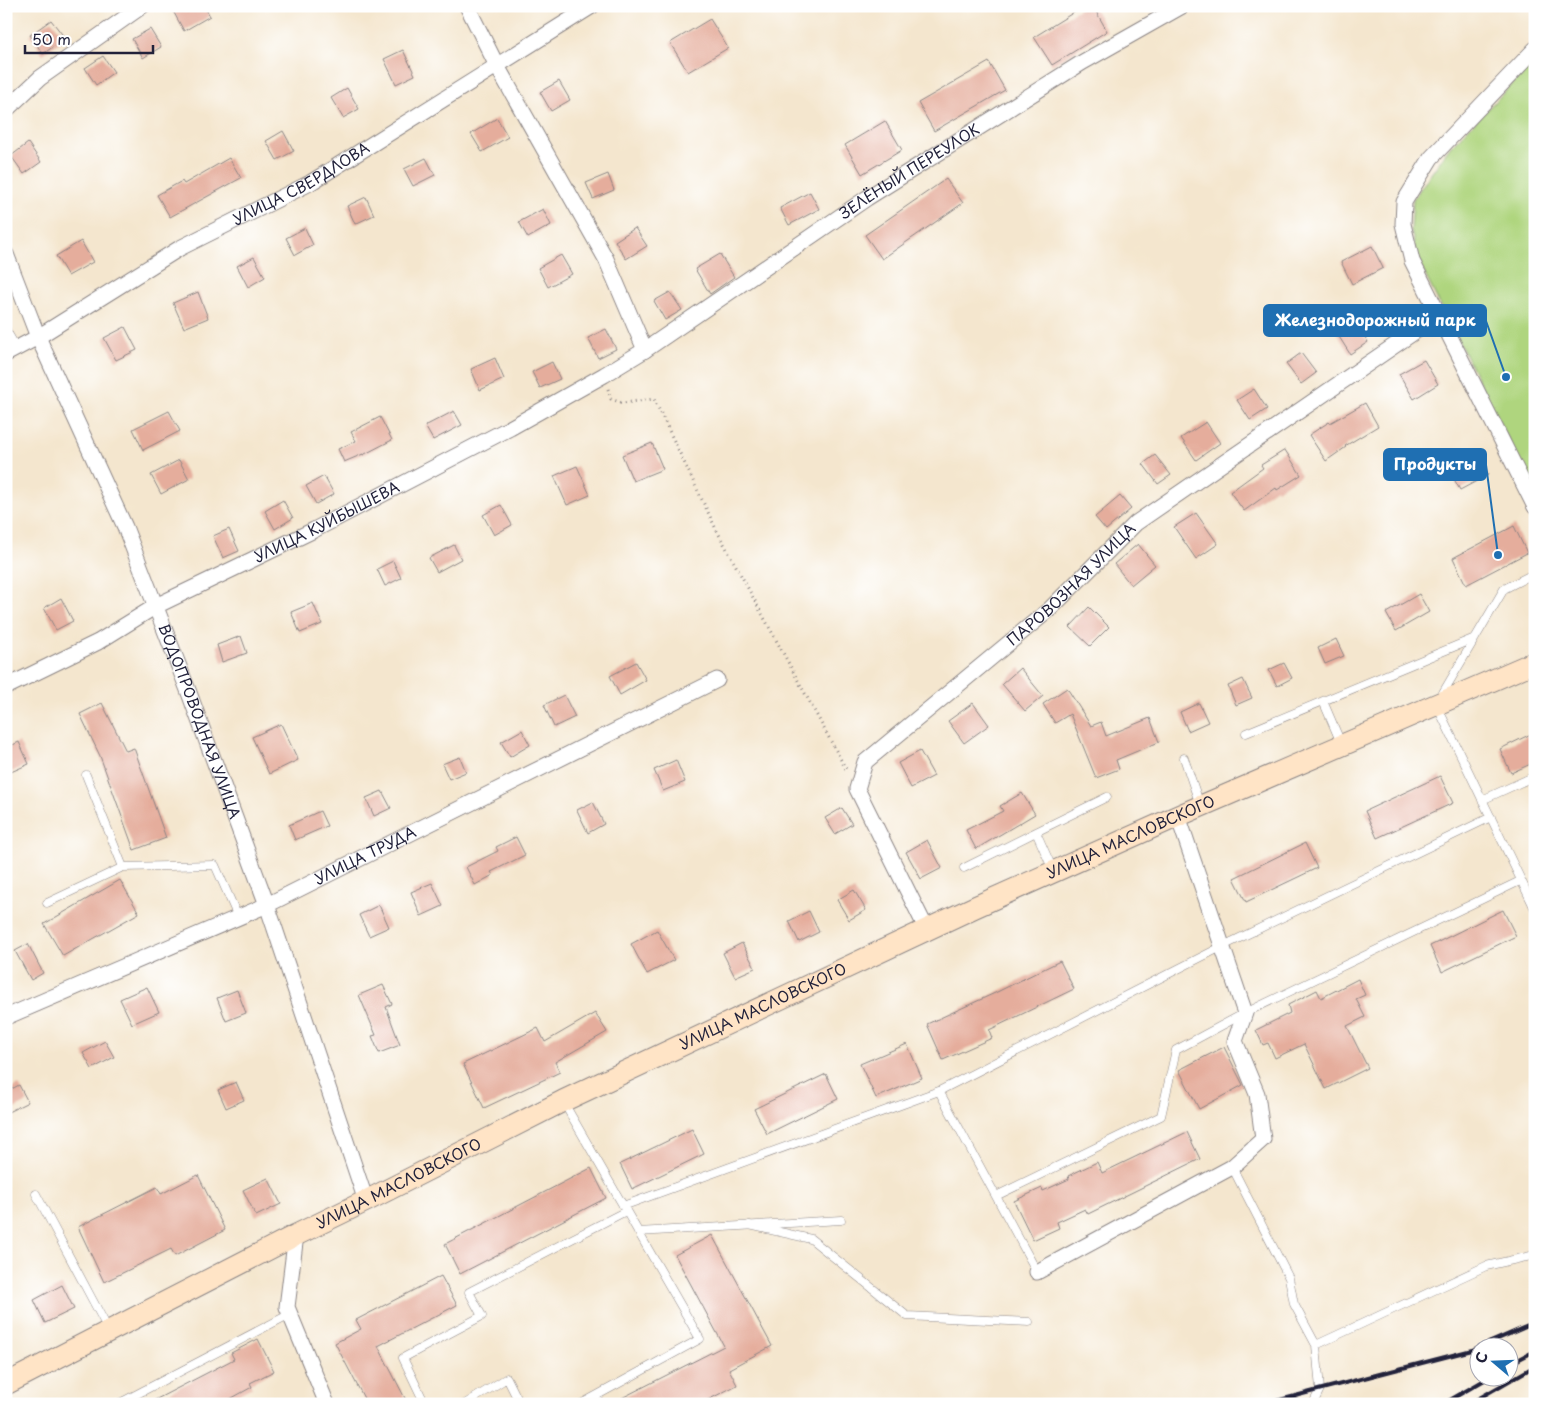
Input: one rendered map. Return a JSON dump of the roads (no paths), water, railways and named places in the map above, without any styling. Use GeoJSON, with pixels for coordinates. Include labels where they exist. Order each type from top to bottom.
{"type":"FeatureCollection","features":[{"type":"Feature","properties":{"kind":"street"},"geometry":{"type":"LineString","coordinates":[[6,110],[40,78],[142,6]]}},
{"type":"Feature","properties":{"kind":"street"},"geometry":{"type":"LineString","coordinates":[[467,6],[497,66],[606,259],[645,350]]}},
{"type":"Feature","properties":{"kind":"street","name":"УЛИЦА СВЕРДЛОВА"},"geometry":{"type":"LineString","coordinates":[[12,351],[38,337],[180,248],[310,183],[592,6]]}},
{"type":"Feature","properties":{"kind":"street","name":"ЗЕЛЁНЫЙ ПЕРЕУЛОК"},"geometry":{"type":"LineString","coordinates":[[645,350],[868,198],[1083,62],[1182,6]]}},
{"type":"Feature","properties":{"kind":"street"},"geometry":{"type":"LineString","coordinates":[[1535,49],[1431,158],[1404,202],[1403,224],[1412,261],[1535,507]]}},
{"type":"Feature","properties":{"kind":"street","name":"ВОДОПРОВОДНАЯ УЛИЦА"},"geometry":{"type":"LineString","coordinates":[[6,254],[38,337],[125,527],[156,606],[267,905],[366,1201]]}},
{"type":"Feature","properties":{"kind":"street","name":"ПАРОВОЗНАЯ УЛИЦА"},"geometry":{"type":"LineString","coordinates":[[927,930],[857,789],[865,762],[1050,609],[1136,523],[1439,315]]}},
{"type":"Feature","properties":{"kind":"street","name":"УЛИЦА КУЙБЫШЕВА"},"geometry":{"type":"LineString","coordinates":[[6,687],[98,642],[156,606],[322,526],[510,428],[645,350]]}},
{"type":"Feature","properties":{"kind":"street","name":"УЛИЦА МАСЛОВСКОГО"},"geometry":{"type":"LineString","coordinates":[[6,1384],[563,1101],[927,930],[1200,806],[1535,662]]}},
{"type":"Feature","properties":{"kind":"street","name":"УЛИЦА ТРУДА"},"geometry":{"type":"LineString","coordinates":[[6,1017],[267,905],[717,680]]}},
{"type":"Feature","properties":{"kind":"street"},"geometry":{"type":"LineString","coordinates":[[1037,1272],[1232,1167],[1263,1138],[1257,1094],[1235,1041],[1245,1013],[1178,816]]}},
{"type":"Feature","properties":{"kind":"street"},"geometry":{"type":"LineString","coordinates":[[296,1235],[287,1306],[327,1404]]}},
{"type":"Feature","properties":{"kind":"lane"},"geometry":{"type":"LineString","coordinates":[[6,330],[12,351]]}},
{"type":"Feature","properties":{"kind":"lane"},"geometry":{"type":"LineString","coordinates":[[1535,573],[1504,589],[1436,704],[1535,909]]}},
{"type":"Feature","properties":{"kind":"lane"},"geometry":{"type":"LineString","coordinates":[[1246,733],[1475,638]]}},
{"type":"Feature","properties":{"kind":"lane"},"geometry":{"type":"LineString","coordinates":[[1323,701],[1342,745]]}},
{"type":"Feature","properties":{"kind":"lane"},"geometry":{"type":"LineString","coordinates":[[1184,758],[1200,806]]}},
{"type":"Feature","properties":{"kind":"lane"},"geometry":{"type":"LineString","coordinates":[[86,776],[123,867]]}},
{"type":"Feature","properties":{"kind":"lane"},"geometry":{"type":"LineString","coordinates":[[1482,800],[1535,776]]}},
{"type":"Feature","properties":{"kind":"lane"},"geometry":{"type":"LineString","coordinates":[[964,868],[1107,797]]}},
{"type":"Feature","properties":{"kind":"lane"},"geometry":{"type":"LineString","coordinates":[[426,1404],[403,1358],[482,1316],[469,1292],[624,1208],[939,1091],[1223,946],[1491,817]]}},
{"type":"Feature","properties":{"kind":"lane"},"geometry":{"type":"LineString","coordinates":[[1036,832],[1054,872]]}},
{"type":"Feature","properties":{"kind":"lane"},"geometry":{"type":"LineString","coordinates":[[48,903],[123,867],[216,865],[238,917]]}},
{"type":"Feature","properties":{"kind":"lane"},"geometry":{"type":"LineString","coordinates":[[996,1196],[1161,1116],[1176,1050],[1245,1013],[1520,881]]}},
{"type":"Feature","properties":{"kind":"lane"},"geometry":{"type":"LineString","coordinates":[[1526,893],[1535,888]]}},
{"type":"Feature","properties":{"kind":"lane"},"geometry":{"type":"LineString","coordinates":[[939,1091],[1037,1272]]}},
{"type":"Feature","properties":{"kind":"lane"},"geometry":{"type":"LineString","coordinates":[[563,1101],[700,1339],[581,1404]]}},
{"type":"Feature","properties":{"kind":"lane"},"geometry":{"type":"LineString","coordinates":[[1232,1167],[1290,1278],[1294,1304],[1316,1345],[1320,1389],[1313,1404]]}},
{"type":"Feature","properties":{"kind":"lane"},"geometry":{"type":"LineString","coordinates":[[36,1194],[109,1331]]}},
{"type":"Feature","properties":{"kind":"lane"},"geometry":{"type":"LineString","coordinates":[[638,1232],[841,1220]]}},
{"type":"Feature","properties":{"kind":"lane"},"geometry":{"type":"LineString","coordinates":[[748,1226],[811,1240],[906,1316],[1030,1322]]}},
{"type":"Feature","properties":{"kind":"lane"},"geometry":{"type":"LineString","coordinates":[[1316,1345],[1486,1266],[1535,1255]]}},
{"type":"Feature","properties":{"kind":"lane"},"geometry":{"type":"LineString","coordinates":[[118,1404],[290,1314]]}},
{"type":"Feature","properties":{"kind":"lane"},"geometry":{"type":"LineString","coordinates":[[465,1404],[507,1378],[520,1404]]}},
{"type":"Feature","properties":{"kind":"railway"},"geometry":{"type":"LineString","coordinates":[[1264,1404],[1472,1350],[1535,1323]]}},
{"type":"Feature","properties":{"kind":"railway"},"geometry":{"type":"LineString","coordinates":[[1518,1360],[1535,1351]]}},
{"type":"Feature","properties":{"kind":"railway"},"geometry":{"type":"LineString","coordinates":[[1469,1404],[1535,1366]]}},
{"type":"Feature","properties":{"kind":"railway"},"geometry":{"type":"LineString","coordinates":[[1443,1404],[1471,1388]]}},
{"type":"Feature","properties":{"kind":"place","name":"Железнодорожный парк"},"geometry":{"type":"Point","coordinates":[1506,377]}},
{"type":"Feature","properties":{"kind":"place","name":"Продукты"},"geometry":{"type":"Point","coordinates":[1498,555]}}]}
